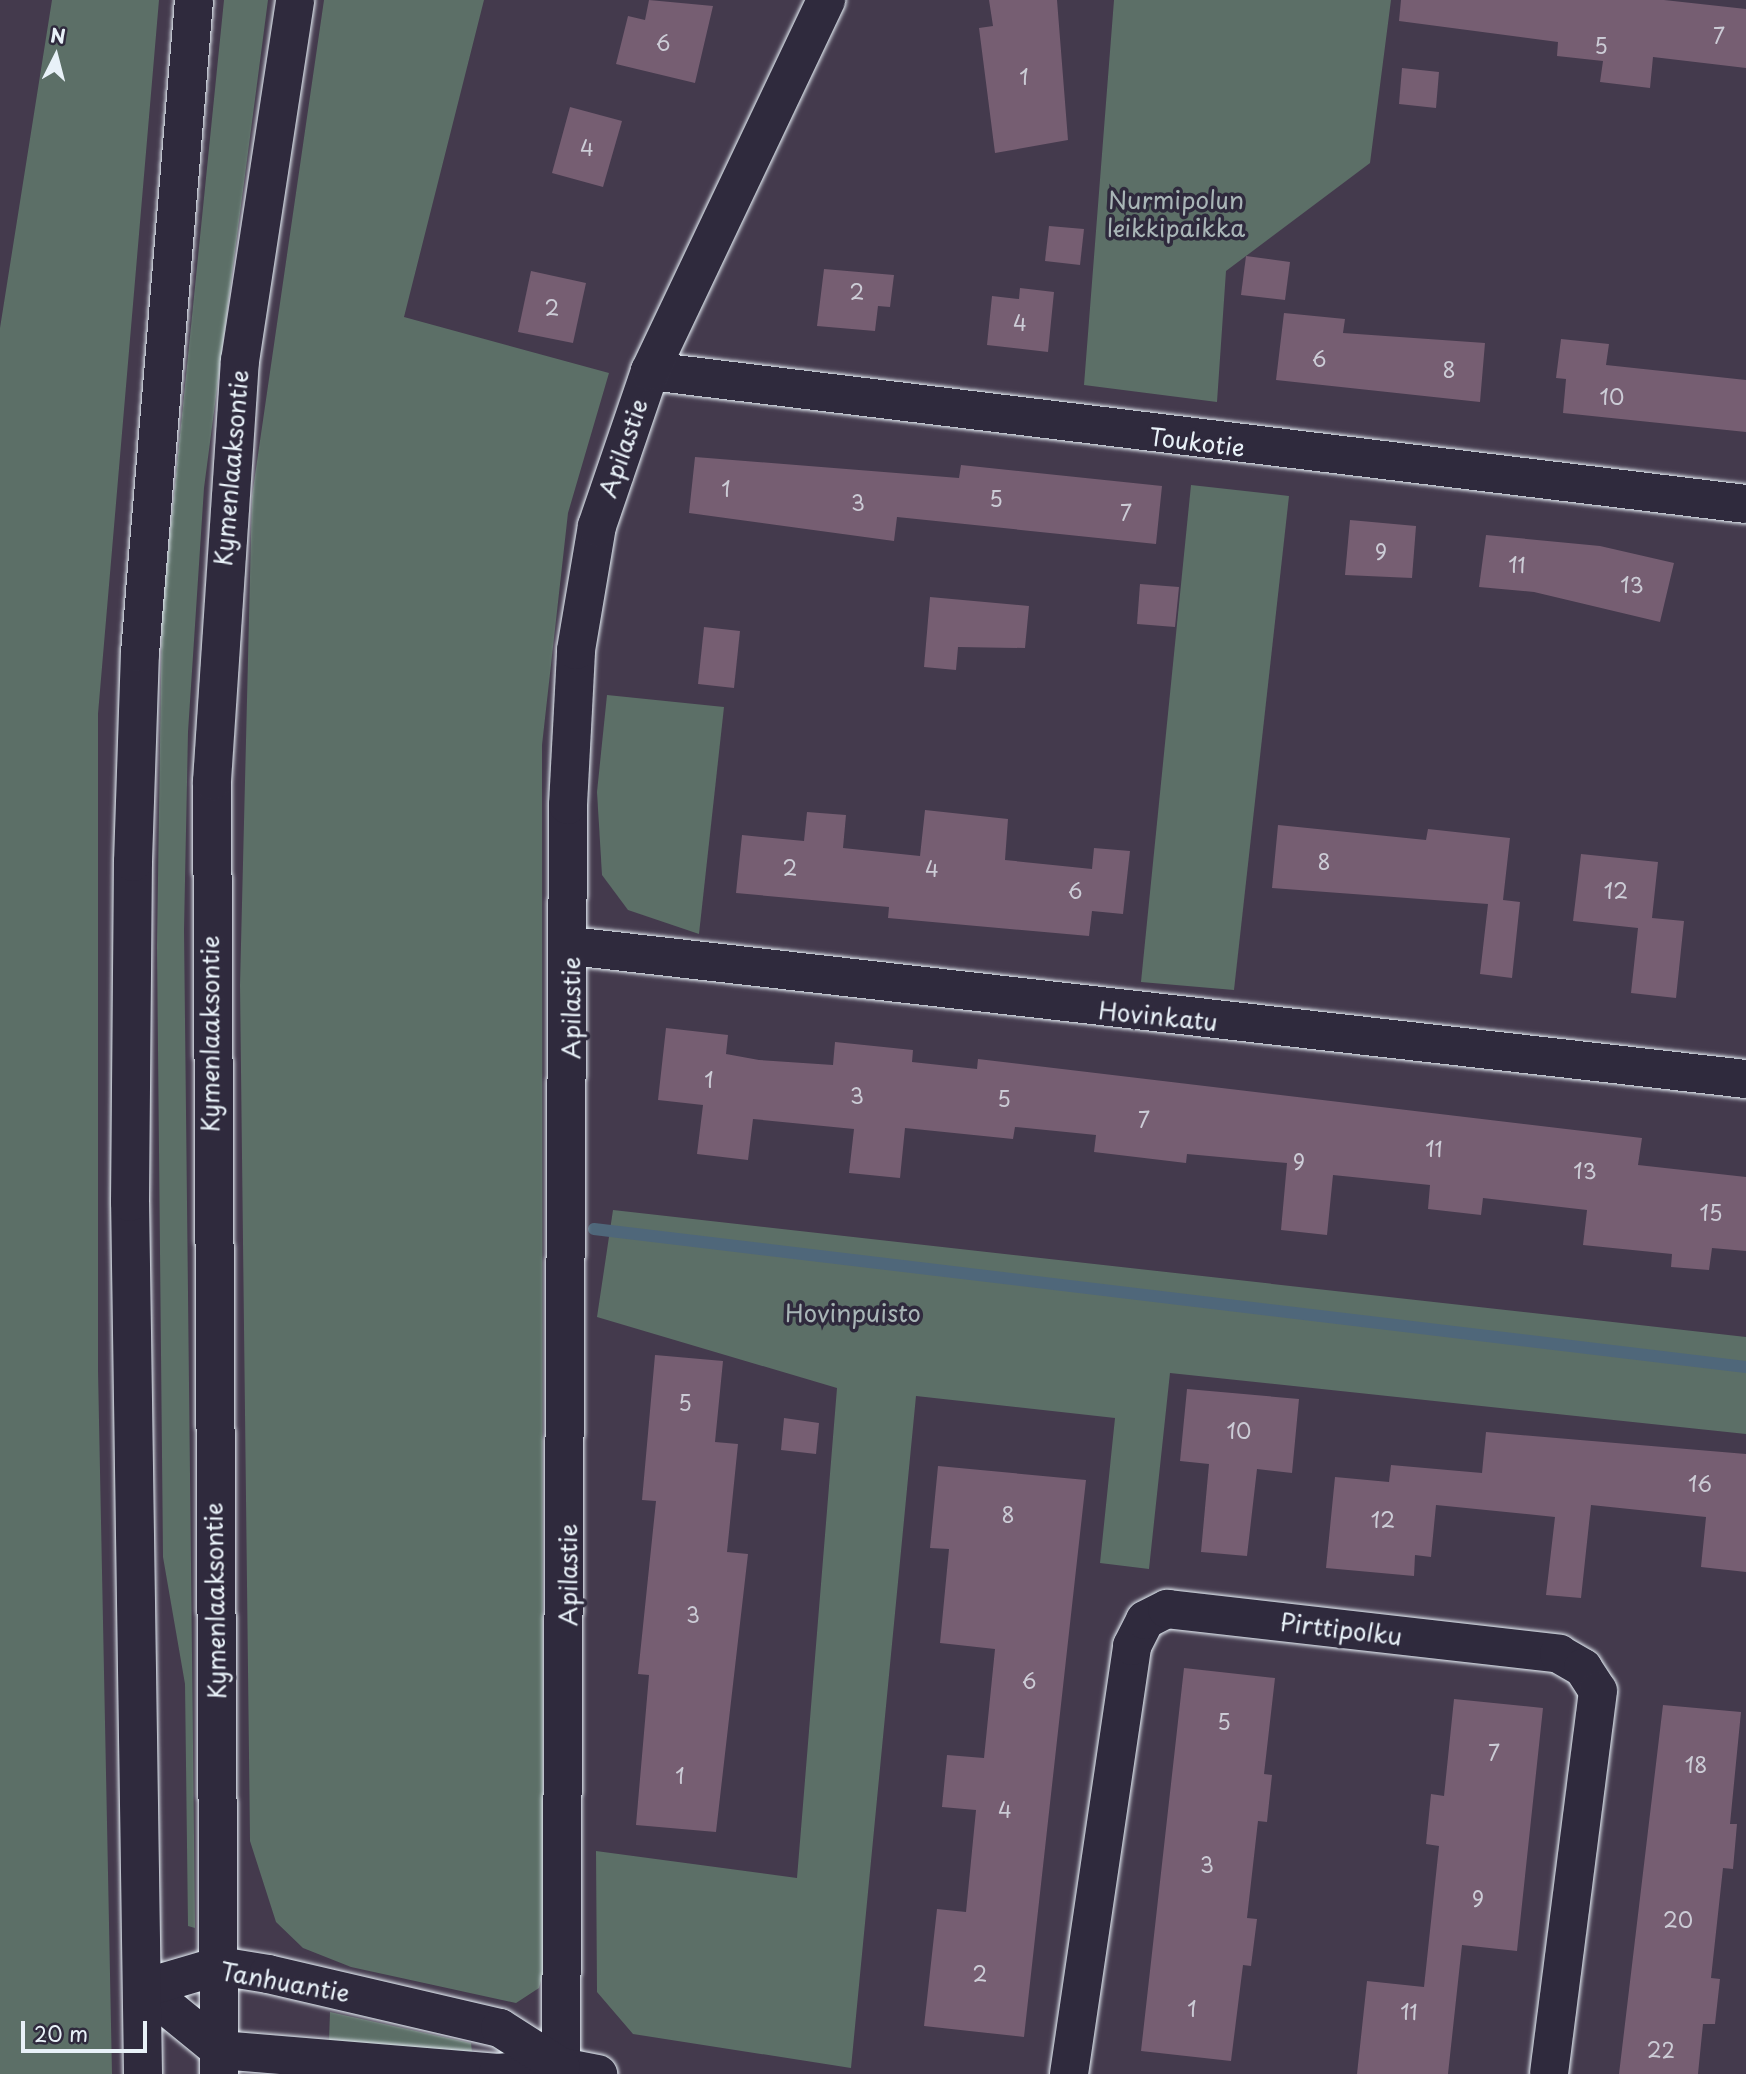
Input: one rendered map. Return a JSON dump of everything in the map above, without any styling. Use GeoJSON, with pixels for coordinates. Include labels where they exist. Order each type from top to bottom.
{"type":"FeatureCollection","features":[{"type":"Feature","properties":{"kind":"street"},"geometry":{"type":"LineString","coordinates":[[143,2074],[144,1989],[130,1202],[133,848],[142,625],[194,0]]}},
{"type":"Feature","properties":{"kind":"street","name":"Kymenlaaksontie"},"geometry":{"type":"LineString","coordinates":[[219,2062],[212,781],[240,361],[295,0]]}},
{"type":"Feature","properties":{"kind":"street","name":"Apilastie"},"geometry":{"type":"LineString","coordinates":[[579,2071],[569,737],[576,650],[597,526],[650,372],[826,0]]}},
{"type":"Feature","properties":{"kind":"street","name":"Toukotie"},"geometry":{"type":"LineString","coordinates":[[650,372],[1746,504]]}},
{"type":"Feature","properties":{"kind":"street","name":"Hovinkatu"},"geometry":{"type":"LineString","coordinates":[[571,946],[1746,1079]]}},
{"type":"Feature","properties":{"kind":"street","name":"Pirttipolku"},"geometry":{"type":"LineString","coordinates":[[1069,2074],[1132,1646],[1145,1620],[1167,1609],[1559,1654],[1583,1668],[1598,1691],[1549,2074]]}},
{"type":"Feature","properties":{"kind":"street","name":"Tanhuantie"},"geometry":{"type":"LineString","coordinates":[[144,1989],[219,1966],[500,2028],[579,2071]]}},
{"type":"Feature","properties":{"kind":"street"},"geometry":{"type":"LineString","coordinates":[[144,1989],[219,2062],[498,2073],[579,2071]]}},
{"type":"Feature","properties":{"kind":"green space"},"geometry":{"type":"Polygon","coordinates":[[[52,0],[159,0],[98,714],[98,1370],[112,2074],[0,2074],[0,328],[52,0]]]}},
{"type":"Feature","properties":{"kind":"green space"},"geometry":{"type":"Polygon","coordinates":[[[224,0],[268,0],[204,488],[188,732],[184,930],[195,1928],[188,1926],[185,1684],[163,1557],[157,946],[162,613],[224,0]]]}},
{"type":"Feature","properties":{"kind":"green space"},"geometry":{"type":"Polygon","coordinates":[[[324,0],[484,0],[404,317],[609,373],[568,513],[542,745],[543,1973],[539,1988],[516,2003],[351,1967],[303,1948],[276,1922],[250,1841],[240,985],[252,496],[324,0]]]}},
{"type":"Feature","properties":{"kind":"green space","name":"Nurmipolun leikkipaikka"},"geometry":{"type":"Polygon","coordinates":[[[1114,0],[1391,0],[1370,163],[1226,271],[1217,402],[1084,385],[1114,0]]]}},
{"type":"Feature","properties":{"kind":"green space"},"geometry":{"type":"Polygon","coordinates":[[[1191,485],[1289,496],[1234,990],[1141,982],[1191,485]]]}},
{"type":"Feature","properties":{"kind":"green space"},"geometry":{"type":"Polygon","coordinates":[[[607,695],[724,707],[699,934],[628,910],[602,875],[597,792],[607,695]]]}},
{"type":"Feature","properties":{"kind":"green space","name":"Hovinpuisto"},"geometry":{"type":"Polygon","coordinates":[[[613,1210],[1746,1337],[1746,1434],[1170,1373],[1149,1569],[1100,1563],[1115,1418],[916,1396],[851,2068],[633,2034],[597,1992],[596,1851],[797,1878],[837,1388],[597,1317],[613,1210]]]}},
{"type":"Feature","properties":{"kind":"green space"},"geometry":{"type":"Polygon","coordinates":[[[330,2012],[471,2043],[472,2052],[329,2041],[330,2012]]]}},
{"type":"Feature","properties":{"kind":"building"},"geometry":{"type":"Polygon","coordinates":[[[649,0],[713,6],[695,83],[616,64],[628,16],[645,20],[649,0]]]}},
{"type":"Feature","properties":{"kind":"building"},"geometry":{"type":"Polygon","coordinates":[[[989,0],[1057,0],[1068,140],[995,153],[979,28],[993,26],[989,0]]]}},
{"type":"Feature","properties":{"kind":"building"},"geometry":{"type":"Polygon","coordinates":[[[1401,0],[1664,0],[1746,9],[1746,68],[1653,57],[1650,88],[1600,82],[1603,61],[1557,56],[1558,42],[1399,21],[1401,0]]]}},
{"type":"Feature","properties":{"kind":"building"},"geometry":{"type":"Polygon","coordinates":[[[1402,68],[1439,72],[1436,108],[1399,104],[1402,68]]]}},
{"type":"Feature","properties":{"kind":"building"},"geometry":{"type":"Polygon","coordinates":[[[570,107],[622,121],[603,187],[552,173],[570,107]]]}},
{"type":"Feature","properties":{"kind":"building"},"geometry":{"type":"Polygon","coordinates":[[[1049,226],[1084,229],[1080,265],[1045,261],[1049,226]]]}},
{"type":"Feature","properties":{"kind":"building"},"geometry":{"type":"Polygon","coordinates":[[[1246,256],[1290,262],[1285,300],[1241,295],[1246,256]]]}},
{"type":"Feature","properties":{"kind":"building"},"geometry":{"type":"Polygon","coordinates":[[[824,269],[894,275],[890,307],[878,306],[875,331],[817,326],[824,269]]]}},
{"type":"Feature","properties":{"kind":"building"},"geometry":{"type":"Polygon","coordinates":[[[531,271],[586,283],[573,343],[518,332],[531,271]]]}},
{"type":"Feature","properties":{"kind":"building"},"geometry":{"type":"Polygon","coordinates":[[[1020,288],[1054,292],[1048,352],[987,345],[992,296],[1019,299],[1020,288]]]}},
{"type":"Feature","properties":{"kind":"building"},"geometry":{"type":"Polygon","coordinates":[[[1284,313],[1345,319],[1343,333],[1485,343],[1480,402],[1276,380],[1284,313]]]}},
{"type":"Feature","properties":{"kind":"building"},"geometry":{"type":"Polygon","coordinates":[[[1561,339],[1609,344],[1606,365],[1746,380],[1746,432],[1563,413],[1566,379],[1556,378],[1561,339]]]}},
{"type":"Feature","properties":{"kind":"building"},"geometry":{"type":"Polygon","coordinates":[[[695,457],[959,478],[961,465],[1162,486],[1156,544],[897,517],[894,541],[689,513],[695,457]]]}},
{"type":"Feature","properties":{"kind":"building"},"geometry":{"type":"Polygon","coordinates":[[[1350,520],[1416,526],[1412,578],[1345,575],[1350,520]]]}},
{"type":"Feature","properties":{"kind":"building"},"geometry":{"type":"Polygon","coordinates":[[[1486,535],[1600,546],[1674,563],[1660,622],[1534,592],[1479,587],[1486,535]]]}},
{"type":"Feature","properties":{"kind":"building"},"geometry":{"type":"Polygon","coordinates":[[[1140,584],[1179,587],[1175,627],[1137,624],[1140,584]]]}},
{"type":"Feature","properties":{"kind":"building"},"geometry":{"type":"Polygon","coordinates":[[[930,597],[1029,606],[1025,648],[958,647],[956,670],[924,667],[930,597]]]}},
{"type":"Feature","properties":{"kind":"building"},"geometry":{"type":"Polygon","coordinates":[[[704,627],[740,631],[734,688],[698,684],[704,627]]]}},
{"type":"Feature","properties":{"kind":"building"},"geometry":{"type":"Polygon","coordinates":[[[925,810],[1008,819],[1005,860],[1092,869],[1094,848],[1130,851],[1123,914],[1092,911],[1089,936],[888,918],[889,907],[736,893],[742,835],[804,841],[807,812],[846,815],[843,848],[920,856],[925,810]]]}},
{"type":"Feature","properties":{"kind":"building"},"geometry":{"type":"Polygon","coordinates":[[[1278,825],[1426,840],[1428,829],[1510,838],[1503,900],[1520,902],[1512,978],[1480,974],[1488,904],[1272,888],[1278,825]]]}},
{"type":"Feature","properties":{"kind":"building"},"geometry":{"type":"Polygon","coordinates":[[[1581,854],[1658,862],[1652,918],[1684,921],[1676,998],[1631,993],[1638,928],[1573,921],[1581,854]]]}},
{"type":"Feature","properties":{"kind":"building"},"geometry":{"type":"Polygon","coordinates":[[[666,1028],[728,1035],[726,1054],[759,1060],[833,1065],[835,1042],[913,1050],[912,1062],[977,1069],[978,1059],[1642,1138],[1638,1165],[1746,1177],[1746,1251],[1712,1248],[1709,1270],[1671,1267],[1672,1254],[1583,1245],[1587,1210],[1483,1198],[1481,1215],[1428,1209],[1430,1185],[1333,1175],[1327,1235],[1281,1230],[1287,1163],[1187,1154],[1186,1163],[1094,1152],[1096,1135],[1015,1127],[1013,1139],[905,1128],[900,1178],[849,1173],[854,1129],[753,1119],[748,1160],[697,1154],[703,1105],[658,1100],[666,1028]]]}},
{"type":"Feature","properties":{"kind":"building"},"geometry":{"type":"Polygon","coordinates":[[[655,1355],[723,1361],[715,1442],[738,1444],[727,1552],[748,1554],[716,1832],[636,1825],[649,1675],[638,1674],[656,1501],[642,1500],[655,1355]]]}},
{"type":"Feature","properties":{"kind":"building"},"geometry":{"type":"Polygon","coordinates":[[[1187,1389],[1299,1399],[1292,1473],[1257,1469],[1247,1556],[1201,1552],[1209,1464],[1180,1461],[1187,1389]]]}},
{"type":"Feature","properties":{"kind":"building"},"geometry":{"type":"Polygon","coordinates":[[[784,1418],[819,1423],[816,1454],[781,1450],[784,1418]]]}},
{"type":"Feature","properties":{"kind":"building"},"geometry":{"type":"Polygon","coordinates":[[[1486,1432],[1746,1454],[1746,1572],[1701,1567],[1706,1517],[1591,1505],[1581,1598],[1546,1595],[1555,1517],[1436,1505],[1431,1557],[1415,1555],[1414,1576],[1326,1568],[1335,1477],[1389,1482],[1391,1465],[1482,1473],[1486,1432]]]}},
{"type":"Feature","properties":{"kind":"building"},"geometry":{"type":"Polygon","coordinates":[[[938,1466],[1086,1480],[1024,2037],[924,2026],[937,1909],[966,1912],[976,1810],[942,1807],[947,1755],[984,1758],[995,1649],[940,1643],[949,1549],[930,1548],[938,1466]]]}},
{"type":"Feature","properties":{"kind":"building"},"geometry":{"type":"Polygon","coordinates":[[[1184,1668],[1275,1678],[1264,1774],[1272,1775],[1267,1822],[1258,1821],[1247,1918],[1257,1919],[1251,1966],[1243,1965],[1231,2061],[1141,2051],[1184,1668]]]}},
{"type":"Feature","properties":{"kind":"building"},"geometry":{"type":"Polygon","coordinates":[[[1454,1699],[1543,1708],[1517,1951],[1462,1945],[1448,2074],[1357,2074],[1367,1981],[1424,1987],[1439,1846],[1426,1844],[1431,1794],[1444,1796],[1454,1699]]]}},
{"type":"Feature","properties":{"kind":"building"},"geometry":{"type":"Polygon","coordinates":[[[1663,1705],[1741,1712],[1730,1824],[1737,1824],[1733,1869],[1723,1868],[1711,1978],[1720,1979],[1715,2024],[1703,2024],[1698,2074],[1619,2074],[1663,1705]]]}},
{"type":"Feature","properties":{"kind":"waterway"},"geometry":{"type":"LineString","coordinates":[[594,1229],[1746,1367]]}}]}
